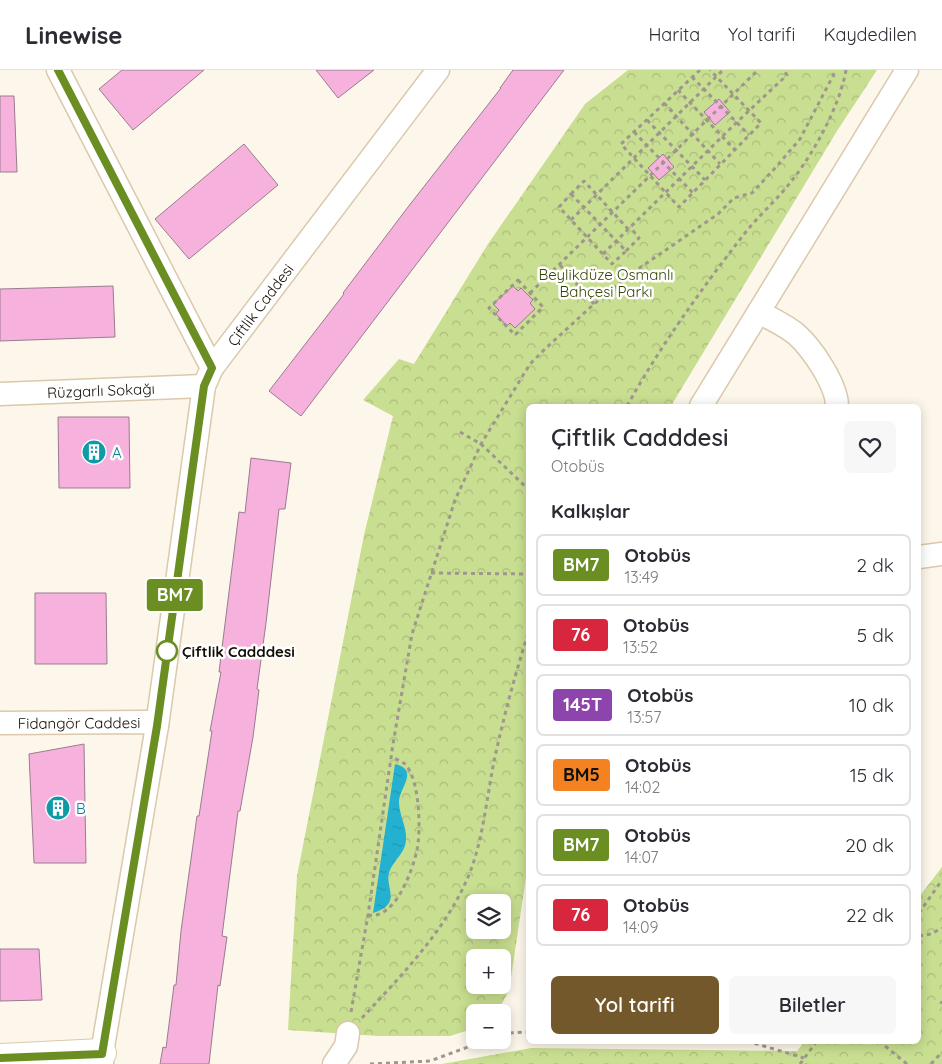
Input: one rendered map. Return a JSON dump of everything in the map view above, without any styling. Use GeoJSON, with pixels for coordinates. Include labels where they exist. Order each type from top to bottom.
{"type":"FeatureCollection","features":[{"type":"Feature","properties":{"kind":"main road"},"geometry":{"type":"LineString","coordinates":[[0,1058],[102,1059]]}},
{"type":"Feature","properties":{"kind":"street"},"geometry":{"type":"LineString","coordinates":[[58,70],[208,377]]}},
{"type":"Feature","properties":{"kind":"street","name":"Çiftlik Caddesi"},"geometry":{"type":"LineString","coordinates":[[102,1059],[157,726],[208,377],[438,70]]}},
{"type":"Feature","properties":{"kind":"street"},"geometry":{"type":"LineString","coordinates":[[702,404],[907,70]]}},
{"type":"Feature","properties":{"kind":"street"},"geometry":{"type":"LineString","coordinates":[[759,312],[796,334],[820,363],[837,396],[837,404]]}},
{"type":"Feature","properties":{"kind":"street","name":"Rüzgarlı Sokağı"},"geometry":{"type":"LineString","coordinates":[[0,394],[208,377]]}},
{"type":"Feature","properties":{"kind":"street"},"geometry":{"type":"LineString","coordinates":[[921,557],[942,554]]}},
{"type":"Feature","properties":{"kind":"street","name":"Fidangör Caddesi"},"geometry":{"type":"LineString","coordinates":[[0,723],[147,722],[157,726]]}},
{"type":"Feature","properties":{"kind":"street"},"geometry":{"type":"LineString","coordinates":[[334,1064],[346,1046],[348,1033]]}},
{"type":"Feature","properties":{"kind":"path"},"geometry":{"type":"LineString","coordinates":[[700,70],[621,144],[679,207],[761,123],[710,70]]}},
{"type":"Feature","properties":{"kind":"path"},"geometry":{"type":"LineString","coordinates":[[571,220],[723,70]]}},
{"type":"Feature","properties":{"kind":"path"},"geometry":{"type":"LineString","coordinates":[[530,293],[758,70]]}},
{"type":"Feature","properties":{"kind":"path"},"geometry":{"type":"LineString","coordinates":[[603,254],[787,75],[783,70]]}},
{"type":"Feature","properties":{"kind":"path"},"geometry":{"type":"LineString","coordinates":[[348,1033],[412,634],[455,500],[481,444],[530,364],[594,304],[658,254],[718,214],[734,198],[752,193],[800,139],[836,70]]}},
{"type":"Feature","properties":{"kind":"path"},"geometry":{"type":"LineString","coordinates":[[628,404],[646,372],[700,291],[752,224],[794,179],[823,133],[843,88],[846,70]]}},
{"type":"Feature","properties":{"kind":"path"},"geometry":{"type":"LineString","coordinates":[[692,77],[749,135]]}},
{"type":"Feature","properties":{"kind":"path"},"geometry":{"type":"LineString","coordinates":[[678,90],[735,150]]}},
{"type":"Feature","properties":{"kind":"path"},"geometry":{"type":"LineString","coordinates":[[664,103],[720,164]]}},
{"type":"Feature","properties":{"kind":"path"},"geometry":{"type":"LineString","coordinates":[[648,120],[705,180]]}},
{"type":"Feature","properties":{"kind":"path"},"geometry":{"type":"LineString","coordinates":[[634,132],[693,193]]}},
{"type":"Feature","properties":{"kind":"path"},"geometry":{"type":"LineString","coordinates":[[584,181],[597,194],[613,213],[640,238],[612,264],[559,207],[584,181]]}},
{"type":"Feature","properties":{"kind":"path"},"geometry":{"type":"LineString","coordinates":[[572,194],[626,251]]}},
{"type":"Feature","properties":{"kind":"path"},"geometry":{"type":"LineString","coordinates":[[560,265],[594,304]]}},
{"type":"Feature","properties":{"kind":"path"},"geometry":{"type":"LineString","coordinates":[[518,280],[530,293],[543,307],[514,334],[489,308],[518,280]]}},
{"type":"Feature","properties":{"kind":"path"},"geometry":{"type":"LineString","coordinates":[[460,432],[481,444],[526,487]]}},
{"type":"Feature","properties":{"kind":"path"},"geometry":{"type":"LineString","coordinates":[[430,573],[526,574]]}},
{"type":"Feature","properties":{"kind":"path"},"geometry":{"type":"LineString","coordinates":[[348,1033],[404,972],[443,924],[465,885],[476,852],[496,753],[526,640]]}},
{"type":"Feature","properties":{"kind":"path"},"geometry":{"type":"LineString","coordinates":[[368,915],[382,914],[393,905],[406,881],[417,850],[418,810],[414,784],[410,772],[404,763],[391,757]]}},
{"type":"Feature","properties":{"kind":"path"},"geometry":{"type":"LineString","coordinates":[[921,910],[942,880]]}},
{"type":"Feature","properties":{"kind":"path"},"geometry":{"type":"LineString","coordinates":[[921,936],[931,934],[942,928]]}},
{"type":"Feature","properties":{"kind":"path"},"geometry":{"type":"LineString","coordinates":[[511,1033],[526,1032]]}},
{"type":"Feature","properties":{"kind":"path"},"geometry":{"type":"LineString","coordinates":[[757,1044],[804,1058]]}},
{"type":"Feature","properties":{"kind":"path"},"geometry":{"type":"LineString","coordinates":[[800,1064],[815,1044]]}},
{"type":"Feature","properties":{"kind":"path"},"geometry":{"type":"LineString","coordinates":[[884,1044],[907,1064]]}},
{"type":"Feature","properties":{"kind":"path"},"geometry":{"type":"LineString","coordinates":[[370,1064],[430,1061],[466,1048]]}},
{"type":"Feature","properties":{"kind":"path"},"geometry":{"type":"LineString","coordinates":[[931,1064],[942,1052]]}},
{"type":"Feature","properties":{"kind":"green space","name":"Beylikdüze Osmanlı Bahçesi Parkı"},"geometry":{"type":"Polygon","coordinates":[[[628,70],[877,70],[837,131],[672,404],[526,404],[526,877],[511,978],[511,949],[466,949],[466,994],[507,994],[502,1004],[466,1004],[466,1031],[450,1036],[378,1036],[288,1030],[297,876],[364,535],[393,416],[363,400],[399,359],[414,364],[488,244],[585,104],[628,70]]]}},
{"type":"Feature","properties":{"kind":"green space"},"geometry":{"type":"Polygon","coordinates":[[[942,867],[942,1064],[442,1064],[531,1048],[797,1051],[803,1044],[921,1044],[921,894],[942,867]]]}},
{"type":"Feature","properties":{"kind":"water"},"geometry":{"type":"Polygon","coordinates":[[[395,764],[406,770],[407,775],[399,802],[406,834],[405,844],[389,873],[388,881],[391,896],[389,903],[380,911],[373,913],[395,764]]]}},
{"type":"Feature","properties":{"kind":"building"},"geometry":{"type":"Polygon","coordinates":[[[122,70],[204,70],[133,130],[99,89],[122,70]]]}},
{"type":"Feature","properties":{"kind":"building"},"geometry":{"type":"Polygon","coordinates":[[[316,70],[374,70],[338,98],[316,70]]]}},
{"type":"Feature","properties":{"kind":"building"},"geometry":{"type":"Polygon","coordinates":[[[513,70],[564,70],[301,416],[269,391],[513,70]]]}},
{"type":"Feature","properties":{"kind":"building"},"geometry":{"type":"Polygon","coordinates":[[[0,96],[14,96],[17,172],[0,172],[0,96]]]}},
{"type":"Feature","properties":{"kind":"building"},"geometry":{"type":"Polygon","coordinates":[[[719,99],[730,112],[715,125],[704,112],[719,99]]]}},
{"type":"Feature","properties":{"kind":"building"},"geometry":{"type":"Polygon","coordinates":[[[244,144],[278,185],[189,259],[155,219],[244,144]]]}},
{"type":"Feature","properties":{"kind":"building"},"geometry":{"type":"Polygon","coordinates":[[[663,154],[674,167],[659,180],[648,168],[663,154]]]}},
{"type":"Feature","properties":{"kind":"building"},"geometry":{"type":"Polygon","coordinates":[[[113,286],[115,337],[0,341],[0,289],[113,286]]]}},
{"type":"Feature","properties":{"kind":"building"},"geometry":{"type":"Polygon","coordinates":[[[513,286],[518,291],[521,288],[533,300],[530,303],[535,309],[515,328],[510,323],[507,326],[496,314],[499,310],[493,304],[513,286]]]}},
{"type":"Feature","properties":{"kind":"building","name":"A"},"geometry":{"type":"Polygon","coordinates":[[[58,417],[129,417],[130,488],[59,488],[58,417]]]}},
{"type":"Feature","properties":{"kind":"building"},"geometry":{"type":"Polygon","coordinates":[[[251,458],[291,463],[285,509],[279,509],[253,737],[240,811],[238,811],[222,936],[227,937],[220,986],[218,985],[209,1064],[160,1064],[163,1047],[166,1048],[174,985],[176,985],[181,931],[197,816],[199,816],[212,731],[210,731],[221,672],[219,672],[239,512],[245,513],[251,458]]]}},
{"type":"Feature","properties":{"kind":"building"},"geometry":{"type":"Polygon","coordinates":[[[35,593],[106,593],[107,664],[35,664],[35,593]]]}},
{"type":"Feature","properties":{"kind":"building","name":"B"},"geometry":{"type":"Polygon","coordinates":[[[84,744],[86,863],[34,863],[29,754],[84,744]]]}},
{"type":"Feature","properties":{"kind":"building"},"geometry":{"type":"Polygon","coordinates":[[[0,949],[39,949],[42,1000],[0,1001],[0,949]]]}},
{"type":"Feature","properties":{"kind":"bus line","name":"BM7"},"geometry":{"type":"LineString","coordinates":[[0,1058],[102,1054],[157,726],[204,386],[212,368],[58,70]]}},
{"type":"Feature","properties":{"kind":"place","name":"A"},"geometry":{"type":"Point","coordinates":[94,452]}},
{"type":"Feature","properties":{"kind":"place","name":"Çiftlik Cadddesi"},"geometry":{"type":"Point","coordinates":[167,651]}},
{"type":"Feature","properties":{"kind":"place","name":"B"},"geometry":{"type":"Point","coordinates":[58,808]}}]}
